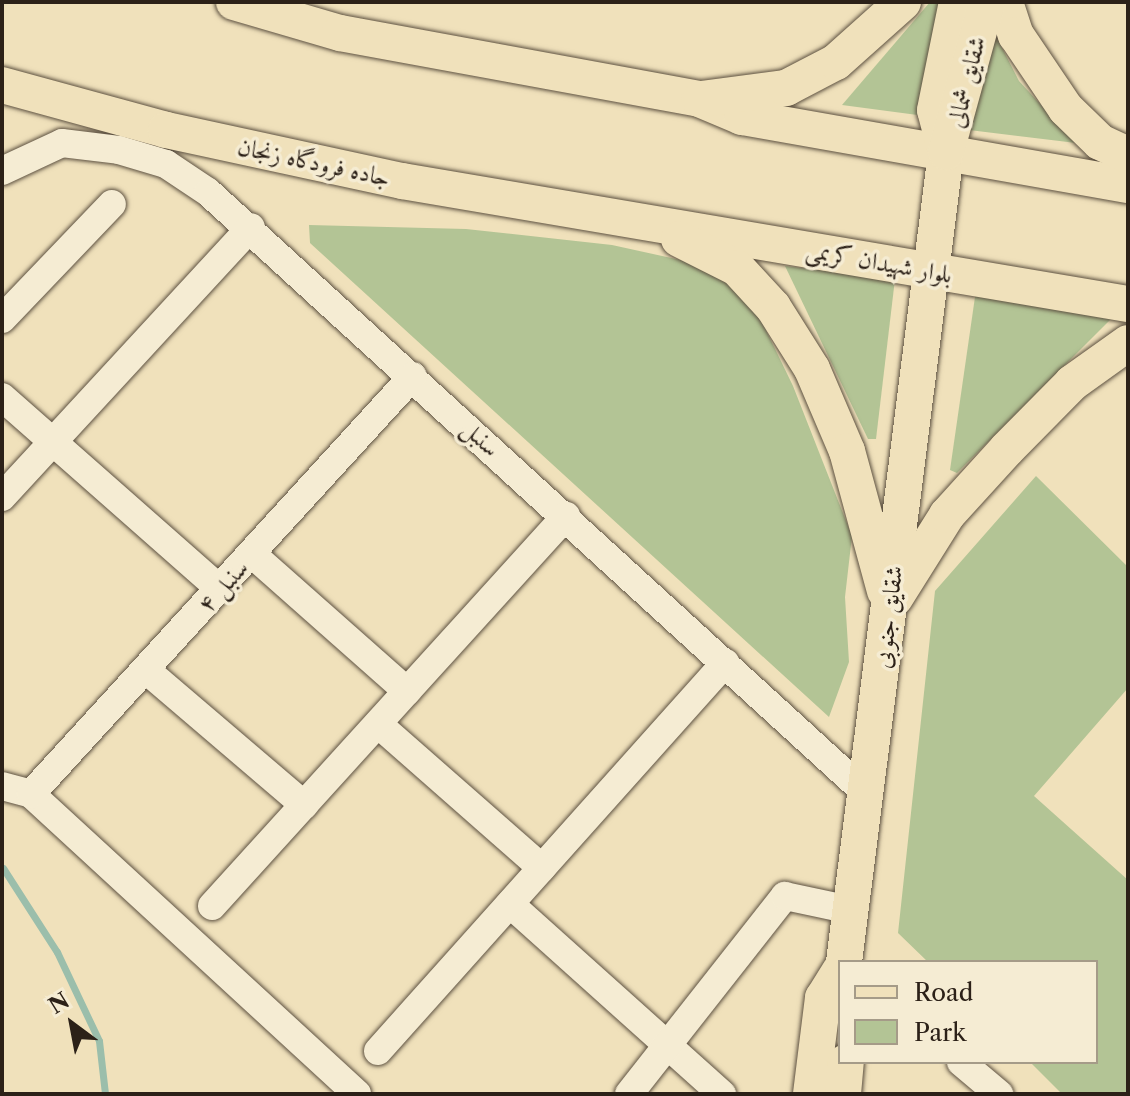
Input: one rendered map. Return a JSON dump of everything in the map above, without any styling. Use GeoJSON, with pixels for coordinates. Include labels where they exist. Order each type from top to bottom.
{"type":"FeatureCollection","features":[{"type":"Feature","properties":{"kind":"main road"},"geometry":{"type":"LineString","coordinates":[[234,2],[340,33],[699,99],[742,117],[1128,185]]}},
{"type":"Feature","properties":{"kind":"main road"},"geometry":{"type":"LineString","coordinates":[[699,99],[786,88],[836,62],[903,2]]}},
{"type":"Feature","properties":{"kind":"main road","name":"شقایق شمالی"},"geometry":{"type":"LineString","coordinates":[[946,152],[935,110],[957,2]]}},
{"type":"Feature","properties":{"kind":"main road","name":"شقایق شمالی"},"geometry":{"type":"LineString","coordinates":[[946,152],[987,2]]}},
{"type":"Feature","properties":{"kind":"main road"},"geometry":{"type":"LineString","coordinates":[[1005,2],[1016,35],[1066,109],[1100,142],[1128,155]]}},
{"type":"Feature","properties":{"kind":"main road","name":"جاده فرودگاه زنجان"},"geometry":{"type":"LineString","coordinates":[[2,85],[290,159],[630,219]]}},
{"type":"Feature","properties":{"kind":"main road","name":"شقایق جنوبی"},"geometry":{"type":"LineString","coordinates":[[844,960],[946,152]]}},
{"type":"Feature","properties":{"kind":"main road"},"geometry":{"type":"LineString","coordinates":[[630,219],[737,268],[773,307],[812,369],[847,451],[889,606]]}},
{"type":"Feature","properties":{"kind":"main road","name":"بلوار شهیدان کریمی"},"geometry":{"type":"LineString","coordinates":[[630,219],[1128,304]]}},
{"type":"Feature","properties":{"kind":"main road"},"geometry":{"type":"LineString","coordinates":[[889,606],[947,515],[1072,383],[1128,343]]}},
{"type":"Feature","properties":{"kind":"main road"},"geometry":{"type":"LineString","coordinates":[[811,1094],[823,998],[838,974]]}},
{"type":"Feature","properties":{"kind":"main road"},"geometry":{"type":"LineString","coordinates":[[843,1094],[846,1064]]}},
{"type":"Feature","properties":{"kind":"street","name":"سنبل"},"geometry":{"type":"LineString","coordinates":[[2,171],[62,143],[119,150],[166,164],[251,227],[866,793]]}},
{"type":"Feature","properties":{"kind":"street"},"geometry":{"type":"LineString","coordinates":[[2,319],[112,204]]}},
{"type":"Feature","properties":{"kind":"street"},"geometry":{"type":"LineString","coordinates":[[2,497],[251,227]]}},
{"type":"Feature","properties":{"kind":"street","name":"سنبل ۴"},"geometry":{"type":"LineString","coordinates":[[31,794],[413,376]]}},
{"type":"Feature","properties":{"kind":"street"},"geometry":{"type":"LineString","coordinates":[[2,397],[220,589]]}},
{"type":"Feature","properties":{"kind":"street"},"geometry":{"type":"LineString","coordinates":[[212,906],[566,516]]}},
{"type":"Feature","properties":{"kind":"street"},"geometry":{"type":"LineString","coordinates":[[252,554],[407,691]]}},
{"type":"Feature","properties":{"kind":"street"},"geometry":{"type":"LineString","coordinates":[[378,1051],[725,663]]}},
{"type":"Feature","properties":{"kind":"street"},"geometry":{"type":"LineString","coordinates":[[146,670],[304,805]]}},
{"type":"Feature","properties":{"kind":"street"},"geometry":{"type":"LineString","coordinates":[[378,724],[542,868]]}},
{"type":"Feature","properties":{"kind":"street"},"geometry":{"type":"LineString","coordinates":[[2,786],[31,794],[357,1094]]}},
{"type":"Feature","properties":{"kind":"street"},"geometry":{"type":"LineString","coordinates":[[629,1094],[785,896],[851,910]]}},
{"type":"Feature","properties":{"kind":"street"},"geometry":{"type":"LineString","coordinates":[[510,904],[722,1094]]}},
{"type":"Feature","properties":{"kind":"street"},"geometry":{"type":"LineString","coordinates":[[963,1064],[999,1094]]}},
{"type":"Feature","properties":{"kind":"green space"},"geometry":{"type":"Polygon","coordinates":[[[930,2],[942,2],[925,116],[842,105],[930,2]]]}},
{"type":"Feature","properties":{"kind":"green space"},"geometry":{"type":"Polygon","coordinates":[[[996,36],[1019,81],[1076,143],[969,130],[996,36]]]}},
{"type":"Feature","properties":{"kind":"green space"},"geometry":{"type":"Polygon","coordinates":[[[309,225],[466,229],[612,245],[726,270],[762,322],[793,386],[852,536],[845,597],[849,662],[829,717],[310,243],[309,225]]]}},
{"type":"Feature","properties":{"kind":"green space"},"geometry":{"type":"Polygon","coordinates":[[[785,266],[895,279],[876,439],[868,439],[785,266]]]}},
{"type":"Feature","properties":{"kind":"green space"},"geometry":{"type":"Polygon","coordinates":[[[976,290],[1112,318],[957,473],[950,470],[976,290]]]}},
{"type":"Feature","properties":{"kind":"green space"},"geometry":{"type":"Polygon","coordinates":[[[1036,476],[1128,567],[1128,688],[1034,796],[1128,880],[1128,1094],[1062,1094],[1032,1064],[1098,1064],[1098,960],[926,960],[898,933],[935,591],[1036,476]]]}},
{"type":"Feature","properties":{"kind":"waterway"},"geometry":{"type":"LineString","coordinates":[[3,868],[57,952],[99,1041],[105,1094]]}}]}
